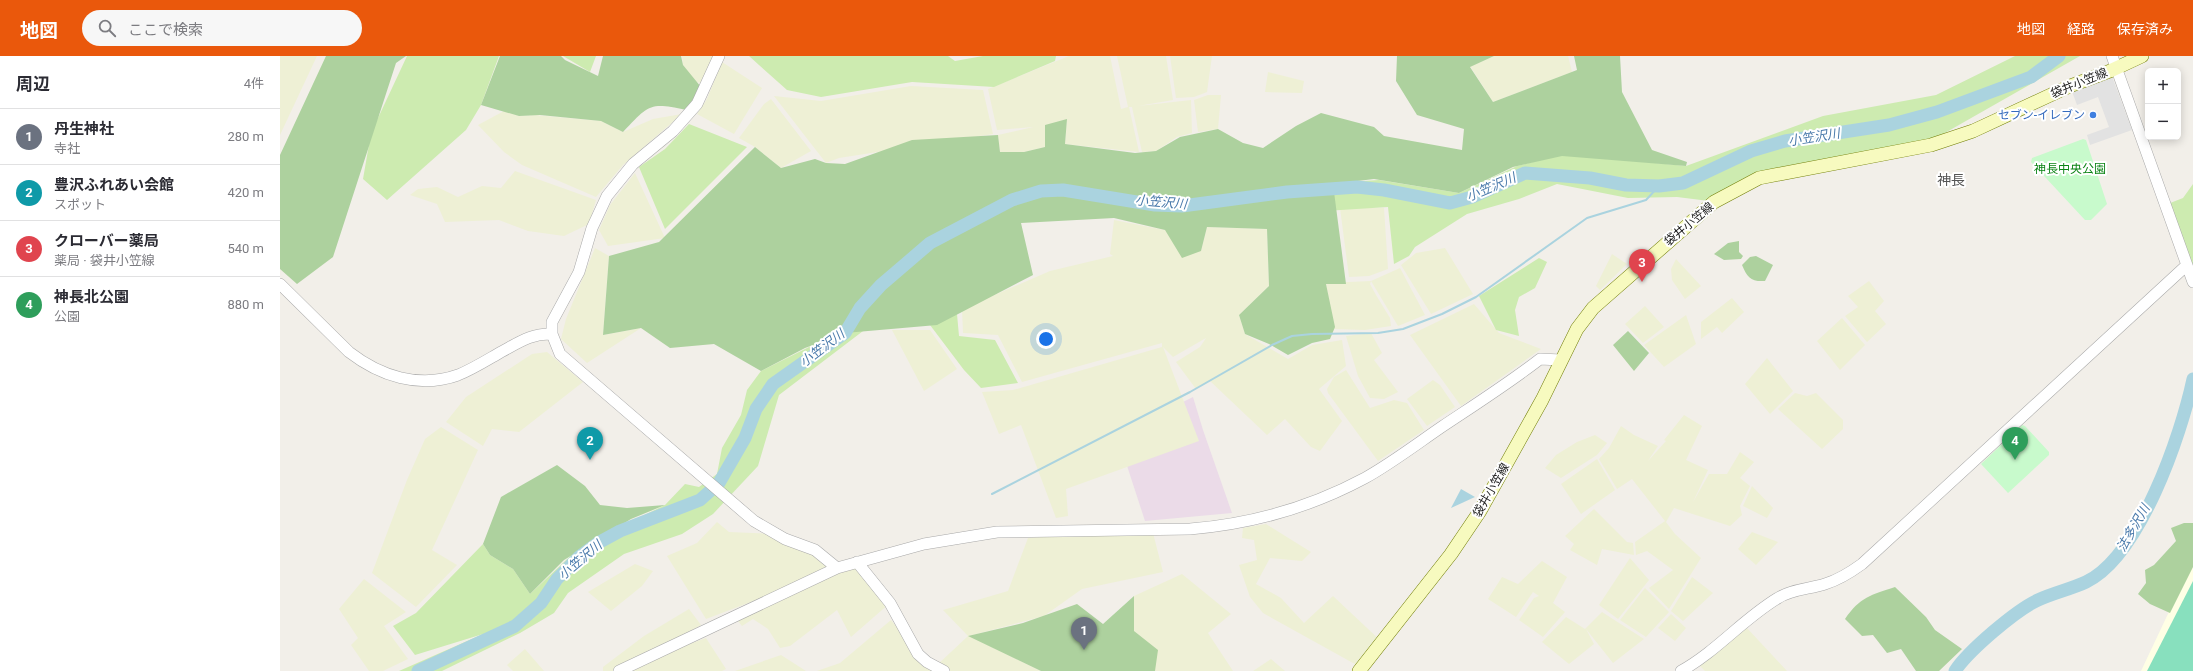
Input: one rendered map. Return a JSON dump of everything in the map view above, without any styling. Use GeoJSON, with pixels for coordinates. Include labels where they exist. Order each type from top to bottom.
{"type":"FeatureCollection","features":[{"type":"Feature","properties":{"kind":"main road","name":"袋井小笠線"},"geometry":{"type":"LineString","coordinates":[[1360,671],[1451,554],[1480,511],[1542,400],[1577,328],[1593,308],[1714,202],[1759,178],[1931,145],[1973,131],[2070,86],[2114,62],[2142,56]]}},
{"type":"Feature","properties":{"kind":"street"},"geometry":{"type":"LineString","coordinates":[[719,56],[697,104],[673,131],[633,164],[607,196],[592,228],[579,272],[552,322],[552,334],[560,354],[710,481],[733,503],[764,528],[785,539],[815,550],[836,568]]}},
{"type":"Feature","properties":{"kind":"street"},"geometry":{"type":"LineString","coordinates":[[2114,62],[2193,282]]}},
{"type":"Feature","properties":{"kind":"street"},"geometry":{"type":"LineString","coordinates":[[1681,671],[1697,662],[1758,612],[1779,597],[1826,584],[1850,573],[1862,564],[2187,266]]}},
{"type":"Feature","properties":{"kind":"street"},"geometry":{"type":"LineString","coordinates":[[280,284],[349,352],[361,361],[387,375],[412,380],[456,376],[531,336],[552,334]]}},
{"type":"Feature","properties":{"kind":"street"},"geometry":{"type":"LineString","coordinates":[[619,671],[836,568],[924,544],[997,532],[1190,529],[1237,524],[1306,504],[1366,478],[1516,378],[1540,359],[1561,360]]}},
{"type":"Feature","properties":{"kind":"street"},"geometry":{"type":"LineString","coordinates":[[857,562],[890,603],[918,654],[926,662],[944,671]]}},
{"type":"Feature","properties":{"kind":"shaded area"},"geometry":{"type":"Polygon","coordinates":[[[280,56],[317,56],[280,135],[280,56]]]}},
{"type":"Feature","properties":{"kind":"shaded area"},"geometry":{"type":"Polygon","coordinates":[[[682,56],[715,56],[702,83],[695,82],[683,65],[682,56]]]}},
{"type":"Feature","properties":{"kind":"shaded area"},"geometry":{"type":"Polygon","coordinates":[[[1069,56],[1110,56],[1121,109],[1128,107],[1117,56],[1166,56],[1173,100],[1138,106],[1191,100],[1192,133],[1177,137],[1156,151],[1142,152],[1132,107],[1129,107],[1139,152],[1065,144],[1067,119],[1045,147],[1024,152],[1000,152],[998,135],[1033,127],[997,130],[988,89],[1069,56]]]}},
{"type":"Feature","properties":{"kind":"shaded area"},"geometry":{"type":"Polygon","coordinates":[[[1170,56],[1212,56],[1207,92],[1194,97],[1176,98],[1170,56]]]}},
{"type":"Feature","properties":{"kind":"shaded area"},"geometry":{"type":"Polygon","coordinates":[[[1494,56],[1568,56],[1572,72],[1493,102],[1470,66],[1494,56]]]}},
{"type":"Feature","properties":{"kind":"shaded area"},"geometry":{"type":"Polygon","coordinates":[[[722,62],[762,88],[734,134],[697,114],[707,99],[722,62]]]}},
{"type":"Feature","properties":{"kind":"shaded area"},"geometry":{"type":"Polygon","coordinates":[[[2110,71],[2132,130],[2090,145],[2087,135],[2109,127],[2098,97],[2077,105],[2070,86],[2110,71]]]}},
{"type":"Feature","properties":{"kind":"shaded area"},"geometry":{"type":"Polygon","coordinates":[[[1268,72],[1304,81],[1302,93],[1265,92],[1268,72]]]}},
{"type":"Feature","properties":{"kind":"shaded area"},"geometry":{"type":"Polygon","coordinates":[[[911,86],[983,90],[993,134],[839,158],[826,163],[774,96],[821,101],[911,86]]]}},
{"type":"Feature","properties":{"kind":"shaded area"},"geometry":{"type":"Polygon","coordinates":[[[1208,95],[1221,95],[1218,129],[1198,132],[1194,100],[1208,95]]]}},
{"type":"Feature","properties":{"kind":"shaded area"},"geometry":{"type":"Polygon","coordinates":[[[771,99],[811,151],[781,168],[755,147],[739,138],[764,104],[771,99]]]}},
{"type":"Feature","properties":{"kind":"shaded area"},"geometry":{"type":"Polygon","coordinates":[[[504,111],[519,116],[535,115],[601,121],[623,132],[653,119],[682,114],[623,165],[596,197],[522,165],[504,152],[478,125],[504,111]]]}},
{"type":"Feature","properties":{"kind":"shaded area"},"geometry":{"type":"Polygon","coordinates":[[[515,171],[596,200],[589,224],[564,236],[528,231],[499,220],[445,222],[437,204],[410,195],[418,189],[437,187],[458,197],[482,186],[501,188],[515,171]]]}},
{"type":"Feature","properties":{"kind":"shaded area"},"geometry":{"type":"Polygon","coordinates":[[[635,173],[665,238],[608,246],[599,230],[610,205],[635,173]]]}},
{"type":"Feature","properties":{"kind":"shaded area"},"geometry":{"type":"Polygon","coordinates":[[[1340,208],[1384,208],[1388,269],[1369,276],[1349,277],[1340,208]]]}},
{"type":"Feature","properties":{"kind":"shaded area"},"geometry":{"type":"Polygon","coordinates":[[[1114,220],[1165,230],[1201,251],[1207,227],[1267,229],[1269,286],[1239,315],[1245,334],[1288,359],[1312,345],[1342,340],[1346,366],[1319,389],[1342,421],[1320,451],[1311,447],[1285,419],[1267,435],[1210,381],[1196,389],[1176,362],[1200,347],[1206,338],[1173,357],[1163,347],[1199,441],[1066,489],[1068,516],[1056,518],[1021,425],[999,434],[982,392],[1013,390],[1162,347],[1162,343],[1022,382],[998,335],[963,333],[962,309],[1050,271],[1113,256],[1110,254],[1114,220]]]}},
{"type":"Feature","properties":{"kind":"shaded area"},"geometry":{"type":"Polygon","coordinates":[[[595,248],[609,256],[603,335],[641,328],[587,363],[561,339],[566,319],[595,248]]]}},
{"type":"Feature","properties":{"kind":"shaded area"},"geometry":{"type":"Polygon","coordinates":[[[1445,248],[1473,294],[1431,314],[1401,265],[1416,253],[1445,248]]]}},
{"type":"Feature","properties":{"kind":"shaded area"},"geometry":{"type":"Polygon","coordinates":[[[1612,254],[1627,264],[1600,290],[1596,286],[1612,254]]]}},
{"type":"Feature","properties":{"kind":"shaded area"},"geometry":{"type":"Polygon","coordinates":[[[1676,259],[1701,286],[1685,299],[1672,280],[1671,269],[1676,259]]]}},
{"type":"Feature","properties":{"kind":"shaded area"},"geometry":{"type":"Polygon","coordinates":[[[1400,268],[1425,315],[1398,326],[1371,281],[1400,268]]]}},
{"type":"Feature","properties":{"kind":"shaded area"},"geometry":{"type":"Polygon","coordinates":[[[1371,281],[1370,284],[1390,318],[1391,326],[1365,330],[1334,329],[1326,283],[1371,281]]]}},
{"type":"Feature","properties":{"kind":"shaded area"},"geometry":{"type":"Polygon","coordinates":[[[1869,281],[1884,301],[1875,311],[1886,324],[1867,342],[1845,316],[1858,307],[1848,296],[1869,281]]]}},
{"type":"Feature","properties":{"kind":"shaded area"},"geometry":{"type":"Polygon","coordinates":[[[1732,298],[1744,312],[1722,333],[1717,327],[1701,339],[1701,322],[1732,298]]]}},
{"type":"Feature","properties":{"kind":"shaded area"},"geometry":{"type":"Polygon","coordinates":[[[1474,304],[1499,333],[1541,349],[1461,406],[1410,335],[1474,304]]]}},
{"type":"Feature","properties":{"kind":"shaded area"},"geometry":{"type":"Polygon","coordinates":[[[1645,306],[1664,327],[1643,343],[1625,324],[1645,306]]]}},
{"type":"Feature","properties":{"kind":"shaded area"},"geometry":{"type":"Polygon","coordinates":[[[1686,315],[1696,344],[1664,367],[1644,345],[1686,315]]]}},
{"type":"Feature","properties":{"kind":"shaded area"},"geometry":{"type":"Polygon","coordinates":[[[1842,318],[1865,345],[1840,370],[1817,341],[1842,318]]]}},
{"type":"Feature","properties":{"kind":"shaded area"},"geometry":{"type":"Polygon","coordinates":[[[892,330],[930,330],[957,369],[924,391],[892,330]]]}},
{"type":"Feature","properties":{"kind":"shaded area"},"geometry":{"type":"Polygon","coordinates":[[[1371,333],[1382,353],[1374,360],[1398,392],[1384,399],[1370,398],[1358,376],[1346,336],[1371,333]]]}},
{"type":"Feature","properties":{"kind":"shaded area"},"geometry":{"type":"Polygon","coordinates":[[[547,352],[583,382],[519,432],[492,429],[483,446],[446,422],[466,397],[532,354],[547,352]]]}},
{"type":"Feature","properties":{"kind":"shaded area"},"geometry":{"type":"Polygon","coordinates":[[[1767,358],[1793,391],[1770,414],[1745,384],[1767,358]]]}},
{"type":"Feature","properties":{"kind":"shaded area"},"geometry":{"type":"Polygon","coordinates":[[[1346,370],[1370,408],[1394,400],[1407,403],[1424,430],[1378,461],[1328,393],[1327,389],[1334,377],[1346,370]]]}},
{"type":"Feature","properties":{"kind":"shaded area"},"geometry":{"type":"Polygon","coordinates":[[[1433,380],[1440,385],[1455,407],[1427,426],[1407,399],[1433,380]]]}},
{"type":"Feature","properties":{"kind":"shaded area"},"geometry":{"type":"Polygon","coordinates":[[[1795,393],[1807,396],[1816,393],[1843,420],[1843,429],[1822,449],[1778,409],[1795,393]]]}},
{"type":"Feature","properties":{"kind":"shaded area"},"geometry":{"type":"Polygon","coordinates":[[[1193,397],[1232,513],[1145,521],[1117,435],[1193,397]]]}},
{"type":"Feature","properties":{"kind":"shaded area"},"geometry":{"type":"Polygon","coordinates":[[[1684,415],[1702,426],[1686,460],[1708,470],[1693,502],[1709,474],[1727,474],[1740,452],[1754,462],[1740,478],[1750,486],[1740,506],[1742,515],[1730,526],[1674,508],[1666,522],[1675,534],[1701,558],[1669,609],[1649,588],[1673,570],[1647,551],[1636,555],[1635,542],[1665,521],[1632,479],[1617,489],[1599,459],[1609,448],[1621,426],[1634,435],[1658,446],[1648,461],[1666,441],[1664,440],[1684,415]]]}},
{"type":"Feature","properties":{"kind":"shaded area"},"geometry":{"type":"Polygon","coordinates":[[[441,427],[478,450],[432,550],[457,565],[416,607],[372,573],[407,480],[425,439],[441,427]]]}},
{"type":"Feature","properties":{"kind":"shaded area"},"geometry":{"type":"Polygon","coordinates":[[[1595,435],[1607,443],[1597,455],[1561,478],[1545,468],[1556,455],[1577,442],[1595,435]]]}},
{"type":"Feature","properties":{"kind":"shaded area"},"geometry":{"type":"Polygon","coordinates":[[[1597,459],[1615,490],[1581,514],[1561,484],[1597,459]]]}},
{"type":"Feature","properties":{"kind":"shaded area"},"geometry":{"type":"Polygon","coordinates":[[[1752,486],[1773,508],[1767,518],[1743,506],[1752,486]]]}},
{"type":"Feature","properties":{"kind":"shaded area"},"geometry":{"type":"Polygon","coordinates":[[[1594,509],[1627,542],[1633,543],[1634,555],[1602,549],[1597,565],[1570,550],[1574,544],[1565,536],[1594,509]]]}},
{"type":"Feature","properties":{"kind":"shaded area"},"geometry":{"type":"Polygon","coordinates":[[[717,522],[729,532],[775,534],[815,550],[832,571],[706,619],[667,556],[697,543],[717,522]]]}},
{"type":"Feature","properties":{"kind":"shaded area"},"geometry":{"type":"Polygon","coordinates":[[[1266,524],[1311,552],[1302,561],[1270,558],[1256,584],[1281,598],[1304,623],[1333,596],[1383,643],[1362,668],[1263,613],[1250,597],[1239,565],[1257,560],[1254,540],[1242,538],[1243,528],[1266,524]]]}},
{"type":"Feature","properties":{"kind":"shaded area"},"geometry":{"type":"Polygon","coordinates":[[[1152,529],[1163,572],[1082,589],[1044,616],[969,636],[1041,671],[940,671],[935,667],[968,636],[943,610],[1008,591],[1028,538],[1152,529]]]}},
{"type":"Feature","properties":{"kind":"shaded area"},"geometry":{"type":"Polygon","coordinates":[[[1752,532],[1778,542],[1756,565],[1738,549],[1752,532]]]}},
{"type":"Feature","properties":{"kind":"shaded area"},"geometry":{"type":"Polygon","coordinates":[[[1630,558],[1649,580],[1618,619],[1599,605],[1630,558]]]}},
{"type":"Feature","properties":{"kind":"shaded area"},"geometry":{"type":"Polygon","coordinates":[[[1542,561],[1567,577],[1553,603],[1565,612],[1543,637],[1519,620],[1534,598],[1539,596],[1533,592],[1516,617],[1488,599],[1502,577],[1518,584],[1542,561]]]}},
{"type":"Feature","properties":{"kind":"shaded area"},"geometry":{"type":"Polygon","coordinates":[[[2193,561],[2193,671],[2141,671],[2193,561]]]}},
{"type":"Feature","properties":{"kind":"shaded area"},"geometry":{"type":"Polygon","coordinates":[[[857,562],[890,603],[851,637],[837,610],[790,646],[780,648],[768,629],[753,619],[742,626],[734,616],[857,562]]]}},
{"type":"Feature","properties":{"kind":"shaded area"},"geometry":{"type":"Polygon","coordinates":[[[635,564],[653,571],[642,586],[611,611],[588,592],[635,564]]]}},
{"type":"Feature","properties":{"kind":"shaded area"},"geometry":{"type":"Polygon","coordinates":[[[1182,574],[1231,614],[1208,633],[1233,671],[1149,671],[1134,631],[1134,596],[1182,574]]]}},
{"type":"Feature","properties":{"kind":"shaded area"},"geometry":{"type":"Polygon","coordinates":[[[1692,577],[1713,593],[1683,621],[1671,611],[1692,577]]]}},
{"type":"Feature","properties":{"kind":"shaded area"},"geometry":{"type":"Polygon","coordinates":[[[364,579],[406,612],[384,626],[408,659],[383,671],[369,671],[351,645],[358,638],[339,609],[364,579]]]}},
{"type":"Feature","properties":{"kind":"shaded area"},"geometry":{"type":"Polygon","coordinates":[[[1645,588],[1669,612],[1646,637],[1620,620],[1645,588]]]}},
{"type":"Feature","properties":{"kind":"shaded area"},"geometry":{"type":"Polygon","coordinates":[[[689,609],[701,625],[618,671],[603,671],[603,667],[644,636],[689,609]]]}},
{"type":"Feature","properties":{"kind":"shaded area"},"geometry":{"type":"Polygon","coordinates":[[[1602,612],[1644,639],[1613,663],[1586,629],[1594,644],[1569,664],[1542,642],[1566,617],[1585,629],[1602,612]]]}},
{"type":"Feature","properties":{"kind":"shaded area"},"geometry":{"type":"Polygon","coordinates":[[[1671,614],[1686,628],[1675,641],[1658,628],[1671,614]]]}},
{"type":"Feature","properties":{"kind":"shaded area"},"geometry":{"type":"Polygon","coordinates":[[[891,620],[932,671],[817,671],[840,663],[891,620]]]}},
{"type":"Feature","properties":{"kind":"shaded area"},"geometry":{"type":"Polygon","coordinates":[[[1746,627],[1787,671],[1705,671],[1699,665],[1746,627]]]}},
{"type":"Feature","properties":{"kind":"shaded area"},"geometry":{"type":"Polygon","coordinates":[[[706,638],[726,669],[722,671],[623,671],[636,663],[706,638]]]}},
{"type":"Feature","properties":{"kind":"shaded area"},"geometry":{"type":"Polygon","coordinates":[[[525,649],[544,671],[513,671],[507,665],[525,649]]]}},
{"type":"Feature","properties":{"kind":"shaded area"},"geometry":{"type":"Polygon","coordinates":[[[781,655],[806,671],[735,671],[781,655]]]}},
{"type":"Feature","properties":{"kind":"shaded area"},"geometry":{"type":"Polygon","coordinates":[[[1271,659],[1285,671],[1253,671],[1271,659]]]}},
{"type":"Feature","properties":{"kind":"green space"},"geometry":{"type":"Polygon","coordinates":[[[326,56],[406,56],[396,63],[333,257],[297,284],[280,269],[280,155],[326,56]]]}},
{"type":"Feature","properties":{"kind":"green space"},"geometry":{"type":"Polygon","coordinates":[[[407,56],[499,56],[481,105],[466,130],[387,200],[363,179],[371,133],[407,56]]]}},
{"type":"Feature","properties":{"kind":"green space"},"geometry":{"type":"Polygon","coordinates":[[[500,56],[561,56],[565,60],[598,76],[603,56],[681,56],[683,65],[701,87],[686,110],[664,106],[650,108],[639,116],[623,132],[601,121],[540,115],[519,116],[481,105],[500,56]]]}},
{"type":"Feature","properties":{"kind":"green space"},"geometry":{"type":"Polygon","coordinates":[[[563,56],[596,56],[590,72],[563,56]]]}},
{"type":"Feature","properties":{"kind":"green space"},"geometry":{"type":"Polygon","coordinates":[[[749,56],[948,56],[955,61],[983,56],[1056,56],[1055,61],[994,87],[912,82],[821,97],[787,90],[749,56]]]}},
{"type":"Feature","properties":{"kind":"green space"},"geometry":{"type":"Polygon","coordinates":[[[1397,56],[1494,56],[1470,67],[1493,102],[1577,70],[1574,56],[1620,56],[1622,92],[1652,150],[1687,162],[1686,166],[1562,156],[1513,167],[1459,193],[1374,179],[1333,184],[1346,284],[1326,284],[1335,327],[1330,339],[1312,343],[1288,355],[1269,344],[1245,334],[1239,315],[1269,286],[1267,229],[1207,227],[1201,251],[1182,258],[1165,230],[1114,218],[1021,223],[1033,275],[937,325],[845,333],[805,348],[761,371],[714,344],[670,348],[641,328],[603,335],[609,256],[659,242],[755,147],[781,168],[815,159],[826,163],[845,164],[912,140],[998,135],[1000,152],[1024,152],[1045,147],[1045,125],[1067,119],[1065,144],[1135,153],[1156,151],[1180,137],[1218,129],[1243,143],[1263,148],[1296,126],[1321,113],[1374,127],[1384,136],[1462,150],[1464,129],[1417,115],[1396,81],[1397,56]]]}},
{"type":"Feature","properties":{"kind":"green space"},"geometry":{"type":"Polygon","coordinates":[[[2015,56],[2080,56],[1929,142],[1785,166],[1709,201],[1677,197],[1628,198],[1557,184],[1519,199],[1467,214],[1415,247],[1409,256],[1394,264],[1388,207],[1165,221],[1094,206],[1004,219],[909,296],[779,395],[758,466],[713,514],[682,534],[624,554],[568,593],[554,613],[520,633],[442,671],[399,671],[483,634],[415,655],[393,626],[416,613],[483,544],[490,555],[513,569],[530,594],[581,546],[665,505],[685,484],[699,487],[717,474],[722,448],[741,415],[747,390],[761,371],[813,345],[846,320],[895,264],[954,220],[1013,192],[1093,177],[1177,193],[1379,180],[1459,193],[1517,166],[1564,154],[1686,166],[1823,116],[1936,95],[2015,56]]]}},
{"type":"Feature","properties":{"kind":"green space"},"geometry":{"type":"Polygon","coordinates":[[[689,124],[747,147],[665,229],[639,167],[665,149],[689,124]]]}},
{"type":"Feature","properties":{"kind":"green space","name":"神長中央公園"},"geometry":{"type":"Polygon","coordinates":[[[2083,139],[2086,140],[2107,204],[2091,220],[2085,220],[2031,162],[2032,158],[2083,139]]]}},
{"type":"Feature","properties":{"kind":"green space"},"geometry":{"type":"Polygon","coordinates":[[[2193,184],[2193,274],[2165,205],[2183,198],[2193,184]]]}},
{"type":"Feature","properties":{"kind":"green space"},"geometry":{"type":"Polygon","coordinates":[[[1739,241],[1739,252],[1743,256],[1741,259],[1724,260],[1714,254],[1728,243],[1739,241]]]}},
{"type":"Feature","properties":{"kind":"green space"},"geometry":{"type":"Polygon","coordinates":[[[1756,256],[1773,265],[1765,281],[1756,281],[1750,278],[1742,265],[1750,257],[1756,256]]]}},
{"type":"Feature","properties":{"kind":"green space"},"geometry":{"type":"Polygon","coordinates":[[[1539,258],[1547,262],[1535,288],[1519,297],[1515,310],[1519,336],[1496,330],[1479,296],[1539,258]]]}},
{"type":"Feature","properties":{"kind":"green space"},"geometry":{"type":"Polygon","coordinates":[[[957,314],[959,336],[995,340],[1018,383],[981,388],[964,370],[930,325],[957,314]]]}},
{"type":"Feature","properties":{"kind":"green space"},"geometry":{"type":"Polygon","coordinates":[[[1628,331],[1649,353],[1634,371],[1613,345],[1628,331]]]}},
{"type":"Feature","properties":{"kind":"green space"},"geometry":{"type":"Polygon","coordinates":[[[2022,425],[2025,426],[2049,452],[2049,455],[2008,493],[1981,464],[2022,425]]]}},
{"type":"Feature","properties":{"kind":"green space"},"geometry":{"type":"Polygon","coordinates":[[[557,465],[585,486],[600,505],[627,508],[665,505],[631,519],[564,560],[530,594],[513,569],[490,555],[483,544],[501,497],[557,465]]]}},
{"type":"Feature","properties":{"kind":"green space"},"geometry":{"type":"Polygon","coordinates":[[[2184,523],[2193,523],[2193,567],[2170,613],[2150,604],[2138,594],[2146,583],[2145,570],[2154,565],[2176,541],[2171,528],[2184,523]]]}},
{"type":"Feature","properties":{"kind":"green space"},"geometry":{"type":"Polygon","coordinates":[[[2193,581],[2193,671],[2147,671],[2193,581]]]}},
{"type":"Feature","properties":{"kind":"green space"},"geometry":{"type":"Polygon","coordinates":[[[1895,587],[1926,617],[1935,630],[1962,649],[1939,671],[1916,671],[1901,649],[1887,653],[1873,635],[1862,636],[1845,619],[1861,601],[1879,592],[1895,587]]]}},
{"type":"Feature","properties":{"kind":"green space"},"geometry":{"type":"Polygon","coordinates":[[[1134,596],[1134,631],[1158,650],[1155,671],[1041,671],[968,636],[1023,623],[1077,604],[1103,624],[1134,596]]]}},
{"type":"Feature","properties":{"kind":"water"},"geometry":{"type":"Polygon","coordinates":[[[1461,489],[1475,497],[1451,508],[1461,489]]]}},
{"type":"Feature","properties":{"kind":"waterway","name":"小笠沢川"},"geometry":{"type":"LineString","coordinates":[[418,671],[515,626],[541,603],[557,579],[579,557],[598,543],[620,531],[700,500],[719,483],[745,438],[756,409],[773,384],[845,333],[860,308],[881,285],[930,243],[1012,200],[1041,191],[1063,190],[1155,205],[1182,206],[1287,192],[1357,187],[1384,190],[1450,203],[1472,197],[1525,173],[1590,178],[1626,185],[1659,186],[1683,183],[1751,151],[1785,141],[1889,125],[1937,112],[2031,77],[2059,56]]}},
{"type":"Feature","properties":{"kind":"waterway"},"geometry":{"type":"LineString","coordinates":[[992,494],[1190,392],[1272,345],[1292,336],[1312,334],[1378,333],[1403,329],[1442,314],[1476,297],[1587,218],[1646,200],[1659,186]]}},
{"type":"Feature","properties":{"kind":"waterway","name":"法多沢川"},"geometry":{"type":"LineString","coordinates":[[1955,671],[1981,642],[2018,612],[2038,600],[2086,582],[2106,568],[2124,547],[2155,492],[2168,461],[2179,431],[2193,379]]}},
{"type":"Feature","properties":{"kind":"place","name":"セブン-イレブン"},"geometry":{"type":"Point","coordinates":[2093,115]}},
{"type":"Feature","properties":{"kind":"place","name":"クローバー薬局"},"geometry":{"type":"Point","coordinates":[1642,282]}},
{"type":"Feature","properties":{"kind":"place","name":"豊沢ふれあい会館"},"geometry":{"type":"Point","coordinates":[590,460]}},
{"type":"Feature","properties":{"kind":"place","name":"神長北公園"},"geometry":{"type":"Point","coordinates":[2015,460]}},
{"type":"Feature","properties":{"kind":"place","name":"丹生神社"},"geometry":{"type":"Point","coordinates":[1084,650]}},
{"type":"Feature","properties":{"kind":"district","name":"神長"},"geometry":{"type":"Point","coordinates":[1951,180]}}]}
